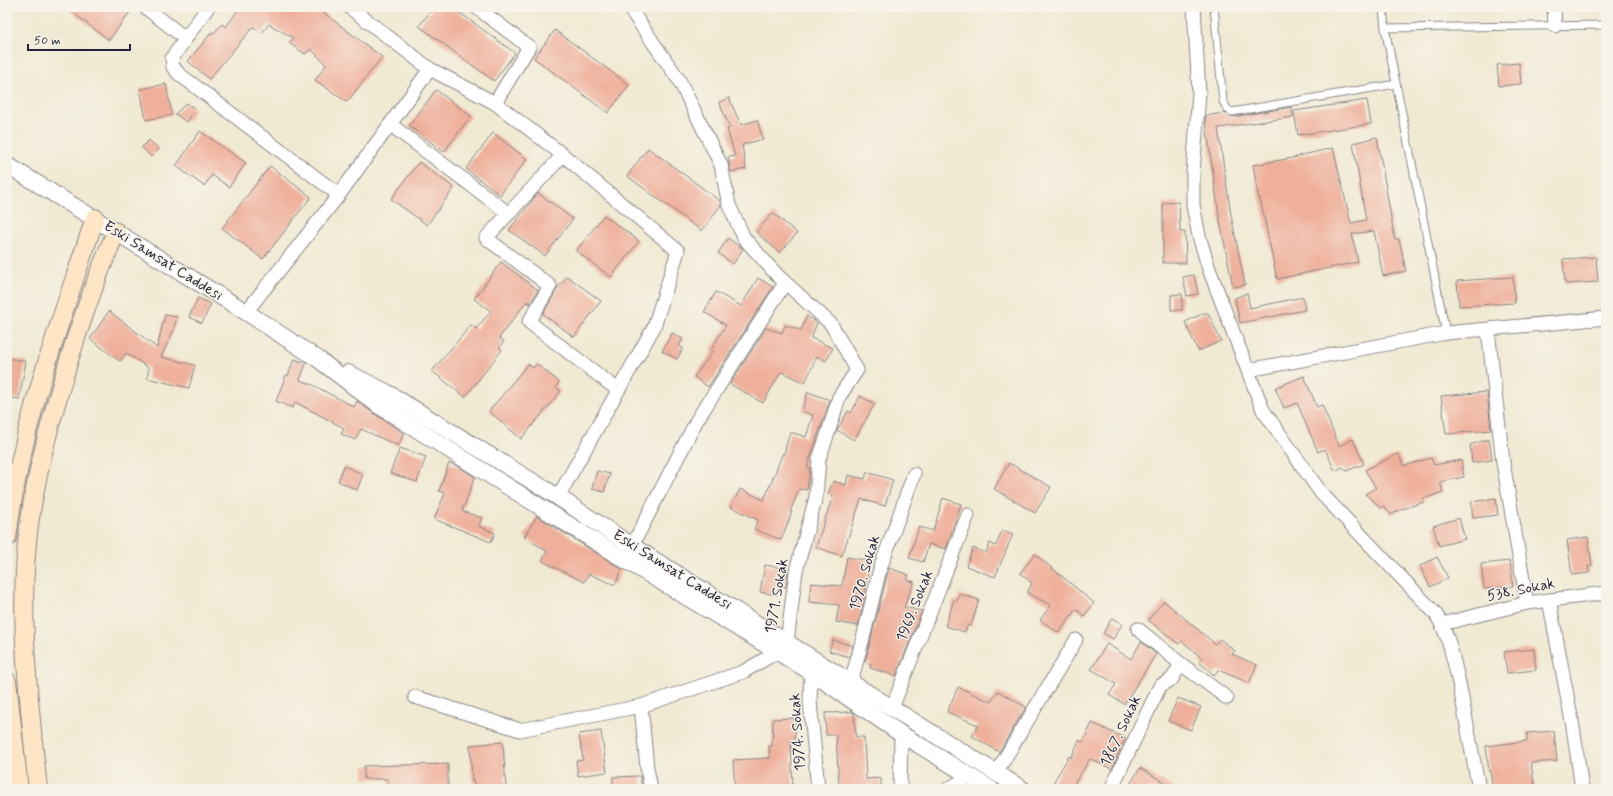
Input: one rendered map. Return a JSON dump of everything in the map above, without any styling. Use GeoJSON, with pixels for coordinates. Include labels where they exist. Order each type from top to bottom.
{"type":"FeatureCollection","features":[{"type":"Feature","properties":{"kind":"main road"},"geometry":{"type":"LineString","coordinates":[[7,538],[22,450],[48,357],[95,218]]}},
{"type":"Feature","properties":{"kind":"main road"},"geometry":{"type":"LineString","coordinates":[[38,789],[28,697],[24,636],[25,568],[29,527],[42,455],[68,363],[99,270],[116,232]]}},
{"type":"Feature","properties":{"kind":"main road"},"geometry":{"type":"LineString","coordinates":[[7,681],[18,789]]}},
{"type":"Feature","properties":{"kind":"street"},"geometry":{"type":"LineString","coordinates":[[146,7],[185,38]]}},
{"type":"Feature","properties":{"kind":"street"},"geometry":{"type":"LineString","coordinates":[[208,7],[172,58],[173,67],[179,74],[339,196]]}},
{"type":"Feature","properties":{"kind":"street"},"geometry":{"type":"LineString","coordinates":[[349,7],[430,70],[494,103],[563,155],[678,251],[654,327],[558,497]]}},
{"type":"Feature","properties":{"kind":"street"},"geometry":{"type":"LineString","coordinates":[[476,7],[529,47],[494,103]]}},
{"type":"Feature","properties":{"kind":"street"},"geometry":{"type":"LineString","coordinates":[[1194,7],[1199,93],[1193,173],[1193,205],[1199,236],[1209,269],[1262,410],[1321,493],[1435,613],[1442,624],[1451,648],[1458,678],[1479,789]]}},
{"type":"Feature","properties":{"kind":"street"},"geometry":{"type":"LineString","coordinates":[[1554,7],[1555,26]]}},
{"type":"Feature","properties":{"kind":"street"},"geometry":{"type":"LineString","coordinates":[[630,9],[678,80],[692,106],[721,165],[729,205],[744,238],[785,283],[697,420],[632,546]]}},
{"type":"Feature","properties":{"kind":"street"},"geometry":{"type":"LineString","coordinates":[[246,312],[339,196],[430,70]]}},
{"type":"Feature","properties":{"kind":"street"},"geometry":{"type":"LineString","coordinates":[[391,125],[508,213]]}},
{"type":"Feature","properties":{"kind":"street"},"geometry":{"type":"LineString","coordinates":[[563,155],[486,238],[550,286],[529,322],[618,390]]}},
{"type":"Feature","properties":{"kind":"street","name":"Eski Samsat Caddesi"},"geometry":{"type":"LineString","coordinates":[[7,164],[246,312],[318,359],[378,405],[618,556],[782,647],[851,682],[1022,789]]}},
{"type":"Feature","properties":{"kind":"street","name":"1971. Sokak"},"geometry":{"type":"LineString","coordinates":[[415,697],[520,730],[641,706],[743,672],[782,647],[796,571],[816,497],[819,459],[828,434],[838,397],[857,370],[832,324],[785,283]]}},
{"type":"Feature","properties":{"kind":"street"},"geometry":{"type":"LineString","coordinates":[[1248,370],[1446,333],[1606,318]]}},
{"type":"Feature","properties":{"kind":"street"},"geometry":{"type":"LineString","coordinates":[[1488,330],[1503,462],[1527,602]]}},
{"type":"Feature","properties":{"kind":"street","name":"Eski Samsat Caddesi"},"geometry":{"type":"LineString","coordinates":[[318,359],[386,392],[558,497],[782,647],[811,672],[901,734],[991,789]]}},
{"type":"Feature","properties":{"kind":"street","name":"1970. Sokak"},"geometry":{"type":"LineString","coordinates":[[851,682],[880,569],[914,474]]}},
{"type":"Feature","properties":{"kind":"street","name":"1969. Sokak"},"geometry":{"type":"LineString","coordinates":[[892,708],[968,515]]}},
{"type":"Feature","properties":{"kind":"street","name":"538. Sokak"},"geometry":{"type":"LineString","coordinates":[[1442,624],[1527,602],[1606,593]]}},
{"type":"Feature","properties":{"kind":"street"},"geometry":{"type":"LineString","coordinates":[[1549,600],[1573,727],[1582,789]]}},
{"type":"Feature","properties":{"kind":"street"},"geometry":{"type":"LineString","coordinates":[[1138,629],[1181,664],[1227,698]]}},
{"type":"Feature","properties":{"kind":"street"},"geometry":{"type":"LineString","coordinates":[[996,773],[1076,640]]}},
{"type":"Feature","properties":{"kind":"street","name":"1867. Sokak"},"geometry":{"type":"LineString","coordinates":[[1112,789],[1160,686],[1172,679],[1181,664]]}},
{"type":"Feature","properties":{"kind":"street","name":"1974. Sokak"},"geometry":{"type":"LineString","coordinates":[[811,672],[810,701],[818,789]]}},
{"type":"Feature","properties":{"kind":"street"},"geometry":{"type":"LineString","coordinates":[[641,706],[647,768],[651,789]]}},
{"type":"Feature","properties":{"kind":"street"},"geometry":{"type":"LineString","coordinates":[[900,789],[901,734]]}},
{"type":"Feature","properties":{"kind":"street"},"geometry":{"type":"LineString","coordinates":[[948,789],[970,777]]}},
{"type":"Feature","properties":{"kind":"lane"},"geometry":{"type":"LineString","coordinates":[[1214,7],[1223,101],[1227,109],[1232,112],[1396,84]]}},
{"type":"Feature","properties":{"kind":"lane"},"geometry":{"type":"LineString","coordinates":[[1383,7],[1396,84],[1446,333]]}},
{"type":"Feature","properties":{"kind":"lane"},"geometry":{"type":"LineString","coordinates":[[1386,28],[1606,25]]}},
{"type":"Feature","properties":{"kind":"building"},"geometry":{"type":"Polygon","coordinates":[[[65,7],[124,7],[130,12],[109,40],[65,7]]]}},
{"type":"Feature","properties":{"kind":"building"},"geometry":{"type":"Polygon","coordinates":[[[240,7],[316,7],[382,57],[347,102],[315,80],[326,65],[311,49],[305,54],[289,43],[293,38],[269,24],[262,33],[253,27],[209,79],[188,61],[212,32],[213,34],[222,24],[226,27],[240,7]]]}},
{"type":"Feature","properties":{"kind":"building"},"geometry":{"type":"Polygon","coordinates":[[[434,7],[452,7],[515,53],[494,81],[419,26],[434,7]]]}},
{"type":"Feature","properties":{"kind":"building"},"geometry":{"type":"Polygon","coordinates":[[[555,30],[629,85],[608,113],[534,58],[555,30]]]}},
{"type":"Feature","properties":{"kind":"building"},"geometry":{"type":"Polygon","coordinates":[[[1519,63],[1521,84],[1499,86],[1497,65],[1519,63]]]}},
{"type":"Feature","properties":{"kind":"building"},"geometry":{"type":"Polygon","coordinates":[[[166,84],[172,115],[146,120],[140,89],[166,84]]]}},
{"type":"Feature","properties":{"kind":"building"},"geometry":{"type":"Polygon","coordinates":[[[436,90],[471,116],[444,152],[409,126],[436,90]]]}},
{"type":"Feature","properties":{"kind":"building"},"geometry":{"type":"Polygon","coordinates":[[[729,98],[741,125],[757,120],[763,139],[742,145],[746,169],[731,172],[728,157],[735,156],[727,129],[730,128],[719,102],[729,98]]]}},
{"type":"Feature","properties":{"kind":"building"},"geometry":{"type":"Polygon","coordinates":[[[1367,100],[1371,124],[1298,135],[1294,111],[1367,100]]]}},
{"type":"Feature","properties":{"kind":"building"},"geometry":{"type":"Polygon","coordinates":[[[187,103],[195,109],[187,122],[175,114],[187,103]]]}},
{"type":"Feature","properties":{"kind":"building"},"geometry":{"type":"Polygon","coordinates":[[[1292,107],[1293,117],[1218,128],[1231,215],[1245,285],[1233,287],[1219,216],[1205,116],[1225,113],[1233,117],[1292,107]]]}},
{"type":"Feature","properties":{"kind":"building"},"geometry":{"type":"Polygon","coordinates":[[[200,131],[246,163],[229,187],[212,175],[204,186],[176,166],[200,131]]]}},
{"type":"Feature","properties":{"kind":"building"},"geometry":{"type":"Polygon","coordinates":[[[493,133],[527,159],[500,195],[466,169],[493,133]]]}},
{"type":"Feature","properties":{"kind":"building"},"geometry":{"type":"Polygon","coordinates":[[[1377,137],[1395,240],[1399,239],[1406,271],[1383,276],[1374,231],[1352,234],[1358,262],[1277,279],[1253,165],[1298,157],[1333,148],[1351,223],[1366,220],[1353,143],[1377,137]]]}},
{"type":"Feature","properties":{"kind":"building"},"geometry":{"type":"Polygon","coordinates":[[[149,140],[159,149],[151,157],[142,147],[149,140]]]}},
{"type":"Feature","properties":{"kind":"building"},"geometry":{"type":"Polygon","coordinates":[[[648,148],[720,201],[721,205],[702,231],[627,176],[648,148]]]}},
{"type":"Feature","properties":{"kind":"building"},"geometry":{"type":"Polygon","coordinates":[[[419,162],[454,188],[427,225],[391,199],[419,162]]]}},
{"type":"Feature","properties":{"kind":"building"},"geometry":{"type":"Polygon","coordinates":[[[270,166],[311,197],[263,259],[222,228],[270,166]]]}},
{"type":"Feature","properties":{"kind":"building"},"geometry":{"type":"Polygon","coordinates":[[[538,193],[573,219],[545,256],[509,230],[538,193]]]}},
{"type":"Feature","properties":{"kind":"building"},"geometry":{"type":"Polygon","coordinates":[[[1179,202],[1180,232],[1185,232],[1186,263],[1163,263],[1163,203],[1179,202]]]}},
{"type":"Feature","properties":{"kind":"building"},"geometry":{"type":"Polygon","coordinates":[[[773,213],[797,233],[780,253],[756,232],[773,213]]]}},
{"type":"Feature","properties":{"kind":"building"},"geometry":{"type":"Polygon","coordinates":[[[604,215],[639,241],[611,277],[576,251],[604,215]]]}},
{"type":"Feature","properties":{"kind":"building"},"geometry":{"type":"Polygon","coordinates":[[[728,238],[743,249],[733,264],[718,253],[728,238]]]}},
{"type":"Feature","properties":{"kind":"building"},"geometry":{"type":"Polygon","coordinates":[[[1596,257],[1598,282],[1565,284],[1563,259],[1596,257]]]}},
{"type":"Feature","properties":{"kind":"building"},"geometry":{"type":"Polygon","coordinates":[[[501,262],[538,290],[530,304],[527,301],[499,338],[504,341],[499,348],[502,350],[465,397],[432,371],[471,325],[476,329],[491,311],[474,299],[501,262]]]}},
{"type":"Feature","properties":{"kind":"building"},"geometry":{"type":"Polygon","coordinates":[[[1194,275],[1198,294],[1187,296],[1183,277],[1194,275]]]}},
{"type":"Feature","properties":{"kind":"building"},"geometry":{"type":"Polygon","coordinates":[[[567,276],[601,301],[574,337],[543,314],[557,289],[567,276]]]}},
{"type":"Feature","properties":{"kind":"building"},"geometry":{"type":"Polygon","coordinates":[[[1513,277],[1515,303],[1459,306],[1457,281],[1513,277]]]}},
{"type":"Feature","properties":{"kind":"building"},"geometry":{"type":"Polygon","coordinates":[[[758,278],[773,287],[708,387],[694,377],[713,351],[711,350],[726,325],[704,312],[716,292],[741,306],[758,278]]]}},
{"type":"Feature","properties":{"kind":"building"},"geometry":{"type":"Polygon","coordinates":[[[1247,293],[1250,308],[1303,297],[1305,310],[1240,323],[1235,298],[1247,293]]]}},
{"type":"Feature","properties":{"kind":"building"},"geometry":{"type":"Polygon","coordinates":[[[1182,294],[1182,310],[1171,310],[1171,295],[1182,294]]]}},
{"type":"Feature","properties":{"kind":"building"},"geometry":{"type":"Polygon","coordinates":[[[198,298],[211,304],[202,323],[189,317],[198,298]]]}},
{"type":"Feature","properties":{"kind":"building"},"geometry":{"type":"Polygon","coordinates":[[[109,311],[157,348],[165,315],[177,317],[173,332],[161,357],[195,365],[189,388],[147,378],[149,368],[126,353],[120,361],[90,339],[109,311]]]}},
{"type":"Feature","properties":{"kind":"building"},"geometry":{"type":"Polygon","coordinates":[[[1204,313],[1208,313],[1221,341],[1198,351],[1185,322],[1204,313]]]}},
{"type":"Feature","properties":{"kind":"building"},"geometry":{"type":"Polygon","coordinates":[[[807,316],[817,323],[811,338],[833,348],[826,361],[817,356],[805,383],[781,372],[763,403],[730,384],[766,328],[782,333],[785,325],[801,330],[807,316]]]}},
{"type":"Feature","properties":{"kind":"building"},"geometry":{"type":"Polygon","coordinates":[[[672,333],[683,339],[679,346],[683,348],[677,359],[662,351],[672,333]]]}},
{"type":"Feature","properties":{"kind":"building"},"geometry":{"type":"Polygon","coordinates":[[[7,358],[26,361],[19,399],[7,397],[7,358]]]}},
{"type":"Feature","properties":{"kind":"building"},"geometry":{"type":"Polygon","coordinates":[[[294,359],[306,363],[300,380],[313,385],[354,407],[357,401],[404,433],[398,446],[361,429],[355,440],[341,434],[344,428],[295,402],[293,408],[276,401],[294,359]]]}},
{"type":"Feature","properties":{"kind":"building"},"geometry":{"type":"Polygon","coordinates":[[[528,364],[533,368],[537,364],[559,382],[556,387],[561,391],[521,439],[489,411],[528,364]]]}},
{"type":"Feature","properties":{"kind":"building"},"geometry":{"type":"Polygon","coordinates":[[[1304,376],[1317,407],[1322,405],[1339,446],[1353,439],[1364,464],[1346,471],[1343,467],[1335,471],[1325,449],[1318,452],[1297,403],[1284,408],[1275,388],[1304,376]]]}},
{"type":"Feature","properties":{"kind":"building"},"geometry":{"type":"Polygon","coordinates":[[[808,392],[830,400],[807,467],[810,468],[807,490],[799,489],[781,540],[754,529],[758,520],[731,507],[740,489],[764,500],[783,453],[784,454],[790,432],[806,437],[813,415],[802,411],[808,392]]]}},
{"type":"Feature","properties":{"kind":"building"},"geometry":{"type":"Polygon","coordinates":[[[1487,392],[1491,430],[1446,434],[1441,396],[1487,392]]]}},
{"type":"Feature","properties":{"kind":"building"},"geometry":{"type":"Polygon","coordinates":[[[860,396],[875,404],[854,440],[837,430],[848,411],[851,413],[860,396]]]}},
{"type":"Feature","properties":{"kind":"building"},"geometry":{"type":"Polygon","coordinates":[[[1489,439],[1492,460],[1472,463],[1470,445],[1489,439]]]}},
{"type":"Feature","properties":{"kind":"building"},"geometry":{"type":"Polygon","coordinates":[[[400,448],[426,457],[417,482],[390,473],[400,448]]]}},
{"type":"Feature","properties":{"kind":"building"},"geometry":{"type":"Polygon","coordinates":[[[1398,454],[1404,466],[1431,458],[1434,465],[1461,460],[1464,477],[1440,482],[1443,492],[1423,499],[1424,502],[1402,509],[1391,515],[1384,506],[1381,508],[1365,494],[1376,488],[1365,470],[1398,454]]]}},
{"type":"Feature","properties":{"kind":"building"},"geometry":{"type":"Polygon","coordinates":[[[449,463],[459,467],[475,477],[462,511],[482,518],[479,526],[495,533],[491,542],[434,519],[445,493],[439,491],[449,463]]]}},
{"type":"Feature","properties":{"kind":"building"},"geometry":{"type":"Polygon","coordinates":[[[1009,463],[1051,487],[1035,513],[994,489],[1009,463]]]}},
{"type":"Feature","properties":{"kind":"building"},"geometry":{"type":"Polygon","coordinates":[[[344,466],[363,474],[357,490],[338,481],[344,466]]]}},
{"type":"Feature","properties":{"kind":"building"},"geometry":{"type":"Polygon","coordinates":[[[597,471],[610,474],[604,492],[592,489],[597,471]]]}},
{"type":"Feature","properties":{"kind":"building"},"geometry":{"type":"Polygon","coordinates":[[[867,472],[893,480],[885,506],[861,499],[842,556],[816,547],[833,495],[828,494],[833,481],[846,485],[848,475],[865,479],[867,472]]]}},
{"type":"Feature","properties":{"kind":"building"},"geometry":{"type":"Polygon","coordinates":[[[943,498],[961,504],[946,549],[929,544],[923,562],[909,558],[919,527],[933,531],[943,498]]]}},
{"type":"Feature","properties":{"kind":"building"},"geometry":{"type":"Polygon","coordinates":[[[1496,498],[1498,515],[1473,518],[1471,502],[1496,498]]]}},
{"type":"Feature","properties":{"kind":"building"},"geometry":{"type":"Polygon","coordinates":[[[537,516],[622,569],[615,585],[589,574],[584,582],[542,561],[547,551],[524,537],[537,516]]]}},
{"type":"Feature","properties":{"kind":"building"},"geometry":{"type":"Polygon","coordinates":[[[1459,518],[1465,539],[1439,546],[1433,526],[1459,518]]]}},
{"type":"Feature","properties":{"kind":"building"},"geometry":{"type":"Polygon","coordinates":[[[1002,530],[1013,534],[995,577],[966,566],[973,548],[986,553],[990,543],[996,546],[1002,530]]]}},
{"type":"Feature","properties":{"kind":"building"},"geometry":{"type":"Polygon","coordinates":[[[1588,537],[1592,566],[1588,566],[1589,573],[1572,575],[1567,540],[1588,537]]]}},
{"type":"Feature","properties":{"kind":"building"},"geometry":{"type":"Polygon","coordinates":[[[1035,554],[1094,603],[1084,616],[1076,609],[1059,633],[1040,620],[1051,605],[1027,593],[1032,583],[1020,573],[1035,554]]]}},
{"type":"Feature","properties":{"kind":"building"},"geometry":{"type":"Polygon","coordinates":[[[847,557],[870,561],[858,626],[836,622],[839,605],[809,602],[811,583],[842,586],[847,557]]]}},
{"type":"Feature","properties":{"kind":"building"},"geometry":{"type":"Polygon","coordinates":[[[1437,557],[1448,578],[1430,587],[1420,566],[1437,557]]]}},
{"type":"Feature","properties":{"kind":"building"},"geometry":{"type":"Polygon","coordinates":[[[1510,561],[1513,586],[1484,589],[1481,564],[1510,561]]]}},
{"type":"Feature","properties":{"kind":"building"},"geometry":{"type":"Polygon","coordinates":[[[765,565],[788,569],[786,587],[779,586],[777,595],[760,592],[765,565]]]}},
{"type":"Feature","properties":{"kind":"building"},"geometry":{"type":"Polygon","coordinates":[[[889,568],[909,575],[907,580],[914,582],[904,607],[922,611],[896,676],[870,668],[871,664],[865,662],[889,568]]]}},
{"type":"Feature","properties":{"kind":"building"},"geometry":{"type":"Polygon","coordinates":[[[959,594],[979,600],[971,626],[968,625],[965,632],[945,626],[954,600],[957,601],[959,594]]]}},
{"type":"Feature","properties":{"kind":"building"},"geometry":{"type":"Polygon","coordinates":[[[1164,601],[1215,644],[1220,639],[1235,651],[1232,654],[1257,665],[1249,683],[1218,670],[1214,675],[1199,662],[1203,659],[1182,641],[1179,644],[1148,620],[1164,601]]]}},
{"type":"Feature","properties":{"kind":"building"},"geometry":{"type":"Polygon","coordinates":[[[1112,618],[1122,624],[1113,639],[1103,633],[1112,618]]]}},
{"type":"Feature","properties":{"kind":"building"},"geometry":{"type":"Polygon","coordinates":[[[833,640],[853,646],[849,657],[829,651],[833,640]]]}},
{"type":"Feature","properties":{"kind":"building"},"geometry":{"type":"Polygon","coordinates":[[[1141,642],[1156,654],[1124,704],[1109,695],[1116,684],[1091,669],[1107,644],[1131,659],[1141,642]]]}},
{"type":"Feature","properties":{"kind":"building"},"geometry":{"type":"Polygon","coordinates":[[[1534,649],[1536,670],[1507,673],[1504,652],[1534,649]]]}},
{"type":"Feature","properties":{"kind":"building"},"geometry":{"type":"Polygon","coordinates":[[[958,687],[991,702],[998,691],[1026,707],[999,752],[972,736],[978,725],[947,712],[958,687]]]}},
{"type":"Feature","properties":{"kind":"building"},"geometry":{"type":"Polygon","coordinates":[[[1178,698],[1201,707],[1191,730],[1168,721],[1178,698]]]}},
{"type":"Feature","properties":{"kind":"building"},"geometry":{"type":"Polygon","coordinates":[[[825,713],[854,713],[856,737],[864,737],[866,779],[881,778],[881,789],[839,789],[836,735],[826,735],[825,713]]]}},
{"type":"Feature","properties":{"kind":"building"},"geometry":{"type":"Polygon","coordinates":[[[795,718],[795,741],[791,741],[793,789],[735,789],[733,760],[770,758],[769,746],[772,746],[773,719],[795,718]]]}},
{"type":"Feature","properties":{"kind":"building"},"geometry":{"type":"Polygon","coordinates":[[[1092,723],[1125,738],[1112,769],[1090,759],[1071,789],[1066,789],[1053,783],[1069,756],[1071,758],[1079,740],[1083,742],[1092,723]]]}},
{"type":"Feature","properties":{"kind":"building"},"geometry":{"type":"Polygon","coordinates":[[[601,731],[607,772],[578,776],[576,761],[583,760],[579,734],[601,731]]]}},
{"type":"Feature","properties":{"kind":"building"},"geometry":{"type":"Polygon","coordinates":[[[1554,731],[1557,761],[1531,763],[1535,789],[1493,789],[1490,771],[1489,772],[1486,746],[1527,741],[1527,733],[1554,731]]]}},
{"type":"Feature","properties":{"kind":"building"},"geometry":{"type":"Polygon","coordinates":[[[503,742],[506,789],[475,789],[474,782],[472,782],[470,745],[503,742]]]}},
{"type":"Feature","properties":{"kind":"building"},"geometry":{"type":"Polygon","coordinates":[[[448,764],[448,789],[390,789],[390,787],[388,787],[388,779],[364,779],[364,766],[448,764]]]}},
{"type":"Feature","properties":{"kind":"building"},"geometry":{"type":"Polygon","coordinates":[[[1140,768],[1176,789],[1127,789],[1140,768]]]}},
{"type":"Feature","properties":{"kind":"building"},"geometry":{"type":"Polygon","coordinates":[[[640,776],[642,789],[613,789],[613,777],[640,776]]]}}]}
